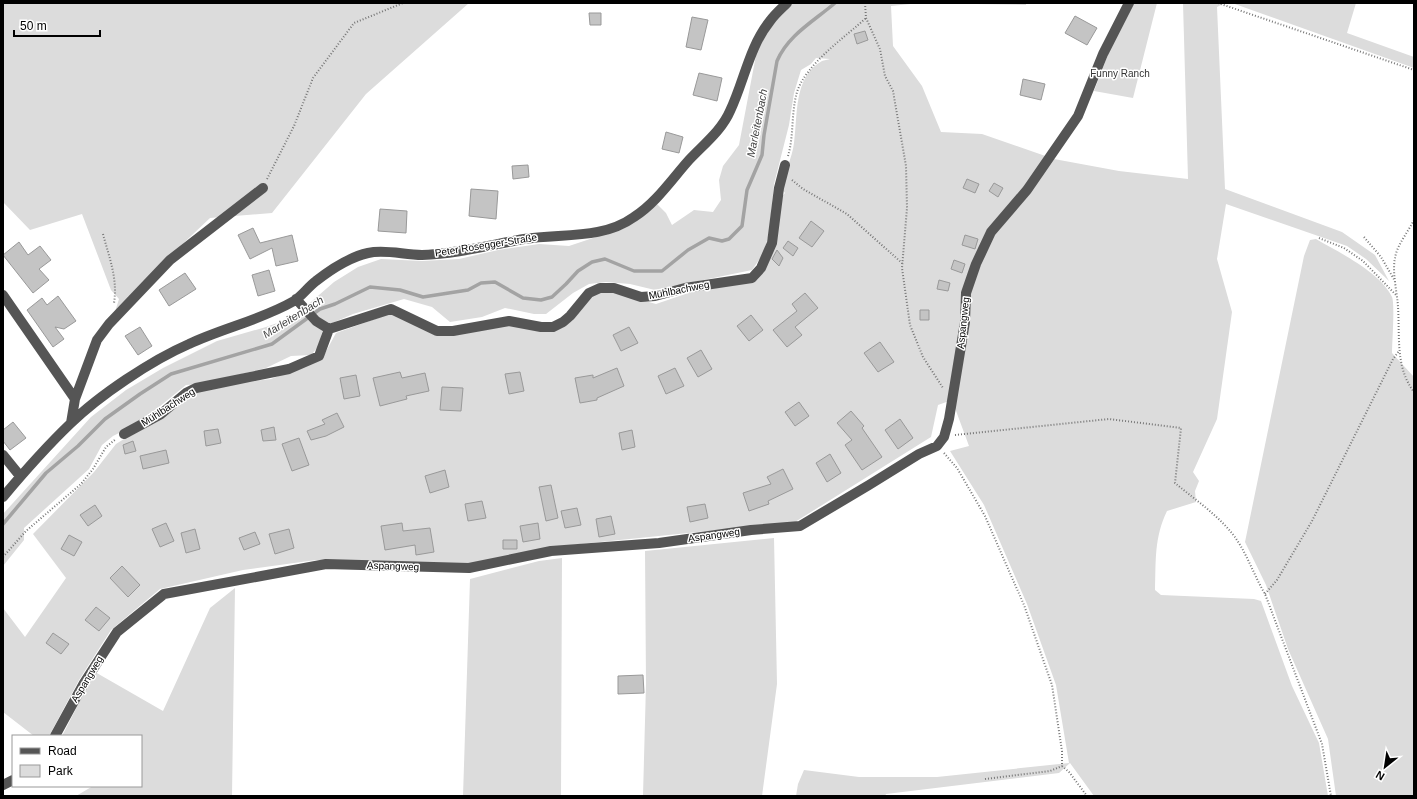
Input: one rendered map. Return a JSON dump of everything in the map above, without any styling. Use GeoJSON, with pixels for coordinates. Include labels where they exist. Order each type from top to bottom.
{"type":"FeatureCollection","features":[{"type":"Feature","properties":{"kind":"street","name":"Peter Rosegger-Straße"},"geometry":{"type":"LineString","coordinates":[[3,497],[20,476],[71,423],[104,397],[167,355],[224,329],[262,317],[296,299],[315,282],[353,258],[368,252],[420,255],[444,253],[562,234],[593,234],[618,226],[635,217],[650,204],[729,114],[758,40],[770,21],[787,3]]}},
{"type":"Feature","properties":{"kind":"street","name":"Aspangweg"},"geometry":{"type":"LineString","coordinates":[[56,735],[84,683],[117,632],[164,594],[326,564],[469,568],[551,551],[658,543],[750,530],[800,526],[919,454],[937,446],[944,437],[952,400],[965,322],[966,293],[976,264],[990,232],[1027,190],[1078,116],[1103,54],[1129,3]]}},
{"type":"Feature","properties":{"kind":"street","name":"Mühlbachweg"},"geometry":{"type":"LineString","coordinates":[[124,434],[161,414],[186,393],[196,388],[289,369],[319,356],[329,329],[391,309],[437,331],[453,331],[509,321],[541,327],[553,327],[563,322],[570,316],[589,293],[600,288],[614,288],[641,297],[655,296],[685,288],[752,278],[761,268],[772,243],[781,178],[785,165]]}},
{"type":"Feature","properties":{"kind":"street"},"geometry":{"type":"LineString","coordinates":[[71,423],[75,399],[96,340],[111,322],[170,260],[262,188]]}},
{"type":"Feature","properties":{"kind":"street"},"geometry":{"type":"LineString","coordinates":[[3,295],[75,399]]}},
{"type":"Feature","properties":{"kind":"street"},"geometry":{"type":"LineString","coordinates":[[296,299],[316,321],[329,329]]}},
{"type":"Feature","properties":{"kind":"street"},"geometry":{"type":"LineString","coordinates":[[3,455],[20,476]]}},
{"type":"Feature","properties":{"kind":"street"},"geometry":{"type":"LineString","coordinates":[[3,785],[12,780]]}},
{"type":"Feature","properties":{"kind":"path"},"geometry":{"type":"LineString","coordinates":[[262,188],[294,126],[313,78],[354,22],[403,3]]}},
{"type":"Feature","properties":{"kind":"path"},"geometry":{"type":"LineString","coordinates":[[865,3],[866,18],[880,49],[885,76],[894,91],[906,166],[907,208],[902,262],[910,325],[923,357],[952,400]]}},
{"type":"Feature","properties":{"kind":"path"},"geometry":{"type":"LineString","coordinates":[[1218,3],[1414,70]]}},
{"type":"Feature","properties":{"kind":"path"},"geometry":{"type":"LineString","coordinates":[[785,165],[791,146],[796,102],[800,86],[810,69],[866,18]]}},
{"type":"Feature","properties":{"kind":"path"},"geometry":{"type":"LineString","coordinates":[[781,178],[792,179],[803,189],[846,214],[902,262]]}},
{"type":"Feature","properties":{"kind":"path"},"geometry":{"type":"LineString","coordinates":[[1414,220],[1395,256],[1395,282],[1398,297],[1399,351],[1406,377],[1414,392]]}},
{"type":"Feature","properties":{"kind":"path"},"geometry":{"type":"LineString","coordinates":[[103,234],[114,274],[116,291],[111,322]]}},
{"type":"Feature","properties":{"kind":"path"},"geometry":{"type":"LineString","coordinates":[[1364,237],[1381,257],[1395,282]]}},
{"type":"Feature","properties":{"kind":"path"},"geometry":{"type":"LineString","coordinates":[[1319,238],[1344,248],[1364,260],[1398,297]]}},
{"type":"Feature","properties":{"kind":"path"},"geometry":{"type":"LineString","coordinates":[[1265,594],[1277,580],[1312,521],[1393,359],[1399,351]]}},
{"type":"Feature","properties":{"kind":"path"},"geometry":{"type":"LineString","coordinates":[[944,437],[1108,419],[1181,428],[1175,483],[1231,532],[1246,555],[1253,574],[1265,594],[1322,744],[1331,796]]}},
{"type":"Feature","properties":{"kind":"path"},"geometry":{"type":"LineString","coordinates":[[3,557],[26,531],[81,484],[93,469],[106,447],[124,434]]}},
{"type":"Feature","properties":{"kind":"path"},"geometry":{"type":"LineString","coordinates":[[937,446],[956,468],[985,516],[1024,605],[1052,685],[1062,751],[1062,766],[1069,772],[1087,796]]}},
{"type":"Feature","properties":{"kind":"path"},"geometry":{"type":"LineString","coordinates":[[984,779],[1050,771],[1062,766]]}},
{"type":"Feature","properties":{"kind":"green space"},"geometry":{"type":"Polygon","coordinates":[[[3,3],[469,3],[366,94],[272,213],[210,218],[152,273],[114,315],[119,299],[111,290],[82,214],[30,230],[3,202],[3,3]]]}},
{"type":"Feature","properties":{"kind":"green space"},"geometry":{"type":"Polygon","coordinates":[[[793,3],[920,3],[891,6],[893,46],[922,86],[941,132],[982,134],[1054,159],[1119,171],[1188,179],[1183,3],[1225,3],[1217,7],[1225,189],[1342,232],[1375,255],[1389,281],[1366,259],[1347,246],[1226,204],[1217,259],[1232,312],[1217,419],[1193,472],[1199,481],[1195,491],[1196,502],[1167,511],[1163,521],[1156,550],[1155,590],[1161,595],[1254,599],[1261,601],[1292,686],[1319,743],[1328,796],[1094,796],[1070,763],[1059,773],[886,794],[885,796],[796,796],[798,784],[804,770],[859,777],[937,777],[1069,763],[1056,685],[1027,604],[984,505],[950,451],[969,446],[952,400],[938,405],[931,437],[795,522],[551,547],[467,565],[316,560],[243,570],[160,589],[111,630],[79,680],[50,735],[33,735],[3,712],[3,608],[25,637],[66,578],[33,534],[94,472],[116,444],[170,410],[189,395],[217,385],[271,379],[304,366],[324,355],[336,333],[392,313],[428,331],[508,325],[542,331],[562,328],[573,320],[591,296],[599,292],[609,291],[656,304],[706,287],[753,282],[758,279],[775,243],[780,199],[785,193],[781,188],[793,149],[801,87],[813,68],[822,61],[830,59],[816,58],[811,64],[801,70],[794,93],[789,125],[774,184],[769,234],[763,254],[752,270],[655,290],[630,284],[606,282],[589,284],[573,293],[546,314],[534,314],[505,308],[482,317],[450,322],[432,307],[404,299],[353,314],[330,324],[323,329],[318,347],[311,355],[291,356],[266,368],[200,384],[186,385],[131,427],[113,436],[102,445],[89,469],[24,528],[24,540],[3,566],[3,514],[91,417],[126,390],[163,368],[217,341],[283,321],[311,302],[334,282],[358,267],[381,259],[422,261],[459,259],[498,250],[539,244],[569,246],[623,228],[656,203],[666,213],[672,225],[694,210],[713,212],[721,200],[719,180],[723,166],[739,145],[757,50],[773,24],[793,3]]]}},
{"type":"Feature","properties":{"kind":"green space"},"geometry":{"type":"Polygon","coordinates":[[[920,3],[1026,3],[1026,5],[920,3]]]}},
{"type":"Feature","properties":{"kind":"green space","name":"Funny Ranch"},"geometry":{"type":"Polygon","coordinates":[[[1133,3],[1157,3],[1133,98],[1094,91],[1114,39],[1133,3]]]}},
{"type":"Feature","properties":{"kind":"green space"},"geometry":{"type":"Polygon","coordinates":[[[1232,3],[1356,3],[1347,33],[1414,57],[1414,68],[1232,3]]]}},
{"type":"Feature","properties":{"kind":"green space"},"geometry":{"type":"Polygon","coordinates":[[[1316,239],[1369,271],[1386,288],[1393,301],[1392,353],[1414,377],[1414,796],[1336,796],[1328,739],[1288,649],[1266,585],[1245,542],[1304,256],[1310,240],[1316,239]]]}},
{"type":"Feature","properties":{"kind":"green space"},"geometry":{"type":"Polygon","coordinates":[[[774,538],[777,684],[762,796],[643,796],[646,684],[645,551],[774,538]]]}},
{"type":"Feature","properties":{"kind":"green space"},"geometry":{"type":"Polygon","coordinates":[[[562,558],[561,796],[463,796],[470,579],[539,561],[562,558]]]}},
{"type":"Feature","properties":{"kind":"green space"},"geometry":{"type":"Polygon","coordinates":[[[235,588],[232,796],[76,796],[91,787],[142,787],[142,735],[63,735],[95,672],[163,711],[210,608],[235,588]]]}},
{"type":"Feature","properties":{"kind":"building"},"geometry":{"type":"Polygon","coordinates":[[[589,13],[601,13],[601,25],[590,25],[589,13]]]}},
{"type":"Feature","properties":{"kind":"building"},"geometry":{"type":"Polygon","coordinates":[[[1075,16],[1097,28],[1087,45],[1065,33],[1075,16]]]}},
{"type":"Feature","properties":{"kind":"building"},"geometry":{"type":"Polygon","coordinates":[[[692,17],[708,20],[701,50],[686,47],[692,17]]]}},
{"type":"Feature","properties":{"kind":"building"},"geometry":{"type":"Polygon","coordinates":[[[865,31],[868,40],[857,44],[854,34],[865,31]]]}},
{"type":"Feature","properties":{"kind":"building"},"geometry":{"type":"Polygon","coordinates":[[[699,73],[722,78],[717,101],[693,95],[699,73]]]}},
{"type":"Feature","properties":{"kind":"building"},"geometry":{"type":"Polygon","coordinates":[[[1023,79],[1045,84],[1041,100],[1020,95],[1023,79]]]}},
{"type":"Feature","properties":{"kind":"building"},"geometry":{"type":"Polygon","coordinates":[[[666,132],[683,137],[679,153],[662,149],[666,132]]]}},
{"type":"Feature","properties":{"kind":"building"},"geometry":{"type":"Polygon","coordinates":[[[528,165],[529,177],[513,179],[512,166],[528,165]]]}},
{"type":"Feature","properties":{"kind":"building"},"geometry":{"type":"Polygon","coordinates":[[[967,179],[979,184],[975,193],[963,188],[967,179]]]}},
{"type":"Feature","properties":{"kind":"building"},"geometry":{"type":"Polygon","coordinates":[[[994,183],[1003,188],[998,197],[989,191],[994,183]]]}},
{"type":"Feature","properties":{"kind":"building"},"geometry":{"type":"Polygon","coordinates":[[[471,189],[498,191],[496,219],[469,216],[471,189]]]}},
{"type":"Feature","properties":{"kind":"building"},"geometry":{"type":"Polygon","coordinates":[[[380,209],[407,211],[406,233],[378,231],[380,209]]]}},
{"type":"Feature","properties":{"kind":"building"},"geometry":{"type":"Polygon","coordinates":[[[811,221],[824,231],[812,247],[799,238],[811,221]]]}},
{"type":"Feature","properties":{"kind":"building"},"geometry":{"type":"Polygon","coordinates":[[[253,228],[260,243],[292,235],[298,261],[276,266],[272,248],[250,259],[238,235],[253,228]]]}},
{"type":"Feature","properties":{"kind":"building"},"geometry":{"type":"Polygon","coordinates":[[[965,235],[978,239],[975,249],[962,245],[965,235]]]}},
{"type":"Feature","properties":{"kind":"building"},"geometry":{"type":"Polygon","coordinates":[[[788,241],[798,248],[793,256],[783,248],[788,241]]]}},
{"type":"Feature","properties":{"kind":"building"},"geometry":{"type":"Polygon","coordinates":[[[19,242],[28,255],[40,246],[51,260],[39,269],[49,280],[33,293],[3,255],[19,242]]]}},
{"type":"Feature","properties":{"kind":"building"},"geometry":{"type":"Polygon","coordinates":[[[777,250],[783,258],[779,266],[772,259],[777,250]]]}},
{"type":"Feature","properties":{"kind":"building"},"geometry":{"type":"Polygon","coordinates":[[[954,260],[965,264],[962,273],[951,269],[954,260]]]}},
{"type":"Feature","properties":{"kind":"building"},"geometry":{"type":"Polygon","coordinates":[[[269,270],[275,291],[258,296],[252,275],[269,270]]]}},
{"type":"Feature","properties":{"kind":"building"},"geometry":{"type":"Polygon","coordinates":[[[185,273],[196,289],[169,306],[159,290],[185,273]]]}},
{"type":"Feature","properties":{"kind":"building"},"geometry":{"type":"Polygon","coordinates":[[[939,280],[950,283],[948,291],[937,289],[939,280]]]}},
{"type":"Feature","properties":{"kind":"building"},"geometry":{"type":"Polygon","coordinates":[[[805,293],[818,308],[795,327],[802,335],[787,347],[773,330],[797,311],[792,304],[805,293]]]}},
{"type":"Feature","properties":{"kind":"building"},"geometry":{"type":"Polygon","coordinates":[[[58,296],[76,321],[64,329],[55,327],[64,339],[53,347],[27,310],[42,298],[47,305],[58,296]]]}},
{"type":"Feature","properties":{"kind":"building"},"geometry":{"type":"Polygon","coordinates":[[[920,310],[929,310],[929,320],[920,320],[920,310]]]}},
{"type":"Feature","properties":{"kind":"building"},"geometry":{"type":"Polygon","coordinates":[[[751,315],[763,330],[749,341],[737,326],[751,315]]]}},
{"type":"Feature","properties":{"kind":"building"},"geometry":{"type":"Polygon","coordinates":[[[140,327],[152,346],[138,355],[125,336],[140,327]]]}},
{"type":"Feature","properties":{"kind":"building"},"geometry":{"type":"Polygon","coordinates":[[[629,327],[638,343],[621,351],[613,335],[629,327]]]}},
{"type":"Feature","properties":{"kind":"building"},"geometry":{"type":"Polygon","coordinates":[[[880,342],[894,362],[878,372],[864,353],[880,342]]]}},
{"type":"Feature","properties":{"kind":"building"},"geometry":{"type":"Polygon","coordinates":[[[701,350],[712,369],[698,377],[687,358],[701,350]]]}},
{"type":"Feature","properties":{"kind":"building"},"geometry":{"type":"Polygon","coordinates":[[[617,368],[624,386],[597,398],[597,400],[580,403],[575,378],[593,375],[593,378],[617,368]]]}},
{"type":"Feature","properties":{"kind":"building"},"geometry":{"type":"Polygon","coordinates":[[[675,368],[684,386],[666,394],[658,376],[675,368]]]}},
{"type":"Feature","properties":{"kind":"building"},"geometry":{"type":"Polygon","coordinates":[[[400,372],[402,378],[425,373],[429,391],[406,396],[407,399],[380,406],[373,378],[400,372]]]}},
{"type":"Feature","properties":{"kind":"building"},"geometry":{"type":"Polygon","coordinates":[[[520,372],[524,391],[509,394],[505,374],[520,372]]]}},
{"type":"Feature","properties":{"kind":"building"},"geometry":{"type":"Polygon","coordinates":[[[356,375],[360,396],[344,399],[340,378],[356,375]]]}},
{"type":"Feature","properties":{"kind":"building"},"geometry":{"type":"Polygon","coordinates":[[[442,387],[463,388],[461,411],[440,410],[442,387]]]}},
{"type":"Feature","properties":{"kind":"building"},"geometry":{"type":"Polygon","coordinates":[[[799,402],[809,416],[795,426],[785,412],[799,402]]]}},
{"type":"Feature","properties":{"kind":"building"},"geometry":{"type":"Polygon","coordinates":[[[851,411],[864,426],[862,428],[882,457],[862,470],[845,445],[852,440],[837,423],[851,411]]]}},
{"type":"Feature","properties":{"kind":"building"},"geometry":{"type":"Polygon","coordinates":[[[337,413],[344,427],[326,436],[311,440],[307,431],[325,424],[322,420],[337,413]]]}},
{"type":"Feature","properties":{"kind":"building"},"geometry":{"type":"Polygon","coordinates":[[[900,419],[913,438],[898,449],[885,430],[900,419]]]}},
{"type":"Feature","properties":{"kind":"building"},"geometry":{"type":"Polygon","coordinates":[[[13,422],[26,438],[10,450],[3,441],[3,430],[13,422]]]}},
{"type":"Feature","properties":{"kind":"building"},"geometry":{"type":"Polygon","coordinates":[[[274,427],[276,440],[263,441],[261,430],[274,427]]]}},
{"type":"Feature","properties":{"kind":"building"},"geometry":{"type":"Polygon","coordinates":[[[218,429],[221,443],[206,446],[204,431],[218,429]]]}},
{"type":"Feature","properties":{"kind":"building"},"geometry":{"type":"Polygon","coordinates":[[[632,430],[635,447],[622,450],[619,433],[632,430]]]}},
{"type":"Feature","properties":{"kind":"building"},"geometry":{"type":"Polygon","coordinates":[[[299,438],[309,465],[292,471],[282,444],[299,438]]]}},
{"type":"Feature","properties":{"kind":"building"},"geometry":{"type":"Polygon","coordinates":[[[133,441],[136,451],[125,454],[123,445],[133,441]]]}},
{"type":"Feature","properties":{"kind":"building"},"geometry":{"type":"Polygon","coordinates":[[[166,450],[169,463],[143,469],[140,456],[166,450]]]}},
{"type":"Feature","properties":{"kind":"building"},"geometry":{"type":"Polygon","coordinates":[[[830,454],[841,473],[827,482],[816,463],[830,454]]]}},
{"type":"Feature","properties":{"kind":"building"},"geometry":{"type":"Polygon","coordinates":[[[783,469],[793,489],[768,501],[769,504],[749,511],[743,493],[771,484],[767,477],[783,469]]]}},
{"type":"Feature","properties":{"kind":"building"},"geometry":{"type":"Polygon","coordinates":[[[445,470],[449,487],[430,493],[425,476],[445,470]]]}},
{"type":"Feature","properties":{"kind":"building"},"geometry":{"type":"Polygon","coordinates":[[[551,485],[558,518],[546,521],[539,487],[551,485]]]}},
{"type":"Feature","properties":{"kind":"building"},"geometry":{"type":"Polygon","coordinates":[[[482,501],[486,518],[468,521],[465,504],[482,501]]]}},
{"type":"Feature","properties":{"kind":"building"},"geometry":{"type":"Polygon","coordinates":[[[705,504],[708,518],[690,522],[687,507],[705,504]]]}},
{"type":"Feature","properties":{"kind":"building"},"geometry":{"type":"Polygon","coordinates":[[[95,505],[102,516],[88,526],[80,515],[95,505]]]}},
{"type":"Feature","properties":{"kind":"building"},"geometry":{"type":"Polygon","coordinates":[[[577,508],[581,525],[565,528],[561,511],[577,508]]]}},
{"type":"Feature","properties":{"kind":"building"},"geometry":{"type":"Polygon","coordinates":[[[611,516],[615,534],[599,537],[596,519],[611,516]]]}},
{"type":"Feature","properties":{"kind":"building"},"geometry":{"type":"Polygon","coordinates":[[[166,523],[174,541],[160,547],[152,529],[166,523]]]}},
{"type":"Feature","properties":{"kind":"building"},"geometry":{"type":"Polygon","coordinates":[[[402,523],[403,531],[430,528],[434,552],[416,555],[415,545],[385,550],[381,526],[402,523]]]}},
{"type":"Feature","properties":{"kind":"building"},"geometry":{"type":"Polygon","coordinates":[[[538,523],[540,539],[523,542],[520,526],[538,523]]]}},
{"type":"Feature","properties":{"kind":"building"},"geometry":{"type":"Polygon","coordinates":[[[195,529],[200,549],[186,553],[181,533],[195,529]]]}},
{"type":"Feature","properties":{"kind":"building"},"geometry":{"type":"Polygon","coordinates":[[[289,529],[294,548],[275,554],[269,534],[289,529]]]}},
{"type":"Feature","properties":{"kind":"building"},"geometry":{"type":"Polygon","coordinates":[[[255,532],[260,544],[244,550],[239,538],[255,532]]]}},
{"type":"Feature","properties":{"kind":"building"},"geometry":{"type":"Polygon","coordinates":[[[69,535],[82,542],[74,556],[61,549],[69,535]]]}},
{"type":"Feature","properties":{"kind":"building"},"geometry":{"type":"Polygon","coordinates":[[[503,540],[517,540],[517,549],[503,549],[503,540]]]}},
{"type":"Feature","properties":{"kind":"building"},"geometry":{"type":"Polygon","coordinates":[[[122,566],[140,585],[128,597],[110,578],[122,566]]]}},
{"type":"Feature","properties":{"kind":"building"},"geometry":{"type":"Polygon","coordinates":[[[96,607],[110,618],[99,631],[85,620],[96,607]]]}},
{"type":"Feature","properties":{"kind":"building"},"geometry":{"type":"Polygon","coordinates":[[[53,633],[69,644],[61,654],[46,643],[53,633]]]}},
{"type":"Feature","properties":{"kind":"building"},"geometry":{"type":"Polygon","coordinates":[[[643,675],[644,693],[618,694],[618,676],[643,675]]]}},
{"type":"Feature","properties":{"kind":"waterway","name":"Marleitenbach"},"geometry":{"type":"LineString","coordinates":[[3,524],[46,473],[78,446],[105,419],[140,394],[171,374],[272,344],[320,309],[335,304],[370,287],[400,290],[423,297],[468,290],[481,283],[495,282],[523,298],[541,300],[552,297],[578,271],[592,262],[605,259],[634,271],[662,271],[688,250],[709,238],[722,241],[729,239],[742,226],[747,190],[762,155],[777,61],[782,52],[795,36],[835,3]]}}]}
